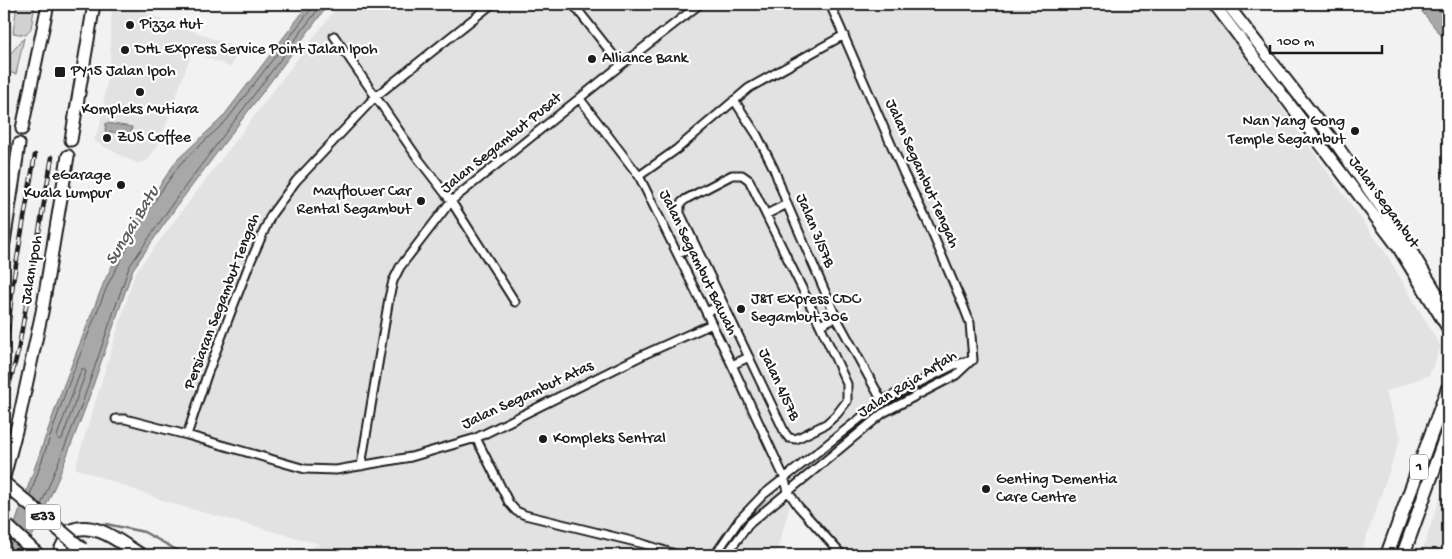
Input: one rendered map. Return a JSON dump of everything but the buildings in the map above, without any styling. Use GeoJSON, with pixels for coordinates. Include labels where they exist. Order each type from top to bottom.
{"type":"FeatureCollection","features":[{"type":"Feature","properties":{"kind":"highway","name":"1"},"geometry":{"type":"LineString","coordinates":[[1387,555],[1447,392]]}},
{"type":"Feature","properties":{"kind":"highway","name":"1"},"geometry":{"type":"LineString","coordinates":[[1403,555],[1448,430]]}},
{"type":"Feature","properties":{"kind":"highway","name":"E33"},"geometry":{"type":"LineString","coordinates":[[4,483],[90,555]]}},
{"type":"Feature","properties":{"kind":"highway","name":"E33"},"geometry":{"type":"LineString","coordinates":[[4,523],[38,555]]}},
{"type":"Feature","properties":{"kind":"highway"},"geometry":{"type":"LineString","coordinates":[[54,555],[59,542],[70,531],[79,528],[93,528],[141,555]]}},
{"type":"Feature","properties":{"kind":"highway"},"geometry":{"type":"LineString","coordinates":[[58,555],[70,531]]}},
{"type":"Feature","properties":{"kind":"main road"},"geometry":{"type":"LineString","coordinates":[[22,130],[48,4]]}},
{"type":"Feature","properties":{"kind":"main road"},"geometry":{"type":"LineString","coordinates":[[71,140],[94,4]]}},
{"type":"Feature","properties":{"kind":"main road","name":"Jalan Segambut"},"geometry":{"type":"LineString","coordinates":[[1214,4],[1396,246],[1448,329]]}},
{"type":"Feature","properties":{"kind":"main road","name":"Jalan Segambut"},"geometry":{"type":"LineString","coordinates":[[1227,4],[1334,141],[1409,247],[1448,311]]}},
{"type":"Feature","properties":{"kind":"main road","name":"Jalan Ipoh"},"geometry":{"type":"LineString","coordinates":[[4,242],[7,208],[19,144]]}},
{"type":"Feature","properties":{"kind":"main road","name":"Jalan Ipoh"},"geometry":{"type":"LineString","coordinates":[[5,473],[42,312],[68,156]]}},
{"type":"Feature","properties":{"kind":"street","name":"Persiaran Segambut Tengah"},"geometry":{"type":"LineString","coordinates":[[188,435],[207,374],[249,265],[271,215],[301,175],[375,97],[492,4]]}},
{"type":"Feature","properties":{"kind":"street"},"geometry":{"type":"LineString","coordinates":[[573,4],[621,64]]}},
{"type":"Feature","properties":{"kind":"street","name":"Jalan Segambut Pusat"},"geometry":{"type":"LineString","coordinates":[[361,466],[389,298],[393,281],[400,267],[451,201],[580,99],[621,64],[700,4]]}},
{"type":"Feature","properties":{"kind":"street","name":"Jalan Segambut Tengah"},"geometry":{"type":"LineString","coordinates":[[830,4],[963,304],[970,324],[974,360]]}},
{"type":"Feature","properties":{"kind":"street"},"geometry":{"type":"LineString","coordinates":[[334,36],[375,97],[451,201],[515,302]]}},
{"type":"Feature","properties":{"kind":"street"},"geometry":{"type":"LineString","coordinates":[[639,176],[684,144],[734,100],[762,80],[844,36]]}},
{"type":"Feature","properties":{"kind":"street","name":"Jalan Segambut Bawah"},"geometry":{"type":"LineString","coordinates":[[580,99],[639,176],[732,366],[784,477],[788,491]]}},
{"type":"Feature","properties":{"kind":"street","name":"Jalan 3/57B"},"geometry":{"type":"LineString","coordinates":[[734,100],[757,135],[774,168],[787,204],[836,317],[882,400]]}},
{"type":"Feature","properties":{"kind":"street","name":"Jalan 4/57B"},"geometry":{"type":"LineString","coordinates":[[732,175],[742,175],[749,180],[767,214],[847,384],[847,401],[826,424],[796,439],[789,438],[785,433],[695,246],[680,213],[680,204],[732,175]]}},
{"type":"Feature","properties":{"kind":"street"},"geometry":{"type":"LineString","coordinates":[[767,214],[787,204]]}},
{"type":"Feature","properties":{"kind":"street"},"geometry":{"type":"LineString","coordinates":[[678,254],[695,246]]}},
{"type":"Feature","properties":{"kind":"street"},"geometry":{"type":"LineString","coordinates":[[706,312],[723,304]]}},
{"type":"Feature","properties":{"kind":"street"},"geometry":{"type":"LineString","coordinates":[[820,325],[836,317]]}},
{"type":"Feature","properties":{"kind":"street","name":"Jalan Segambut Atas"},"geometry":{"type":"LineString","coordinates":[[116,419],[125,419],[188,435],[306,469],[336,470],[411,457],[476,438],[646,354],[712,324]]}},
{"type":"Feature","properties":{"kind":"street"},"geometry":{"type":"LineString","coordinates":[[732,366],[750,357]]}},
{"type":"Feature","properties":{"kind":"street","name":"Jalan Raja Arfah"},"geometry":{"type":"LineString","coordinates":[[715,555],[749,508],[784,477],[882,400],[954,364],[974,360]]}},
{"type":"Feature","properties":{"kind":"street","name":"Jalan Raja Arfah"},"geometry":{"type":"LineString","coordinates":[[726,555],[749,524],[883,413],[956,375],[974,360]]}},
{"type":"Feature","properties":{"kind":"street"},"geometry":{"type":"LineString","coordinates":[[476,438],[509,504],[516,511],[640,543],[678,555]]}},
{"type":"Feature","properties":{"kind":"street"},"geometry":{"type":"LineString","coordinates":[[4,483],[5,473]]}},
{"type":"Feature","properties":{"kind":"street"},"geometry":{"type":"LineString","coordinates":[[788,491],[798,506],[842,555]]}},
{"type":"Feature","properties":{"kind":"shaded area"},"geometry":{"type":"Polygon","coordinates":[[[17,4],[35,4],[31,28],[26,35],[13,33],[17,4]]]}},
{"type":"Feature","properties":{"kind":"shaded area","name":"Kompleks Mutiara"},"geometry":{"type":"Polygon","coordinates":[[[112,4],[127,6],[235,47],[238,50],[231,67],[192,52],[160,141],[148,160],[144,162],[137,163],[94,141],[100,125],[110,60],[112,4]]]}},
{"type":"Feature","properties":{"kind":"shaded area"},"geometry":{"type":"Polygon","coordinates":[[[339,4],[1208,4],[1385,252],[1441,347],[1429,375],[1385,392],[1401,437],[1360,555],[848,555],[793,494],[776,555],[296,555],[319,544],[173,504],[75,468],[135,273],[339,4]]]}},
{"type":"Feature","properties":{"kind":"shaded area"},"geometry":{"type":"Polygon","coordinates":[[[24,38],[16,74],[6,72],[4,70],[4,61],[24,38]]]}},
{"type":"Feature","properties":{"kind":"shaded area"},"geometry":{"type":"Polygon","coordinates":[[[1448,474],[1448,555],[1421,555],[1448,474]]]}},
{"type":"Feature","properties":{"kind":"water"},"geometry":{"type":"Polygon","coordinates":[[[309,4],[329,4],[179,203],[133,269],[86,406],[58,479],[24,555],[4,555],[63,387],[104,282],[120,250],[140,214],[177,160],[222,118],[309,4]]]}},
{"type":"Feature","properties":{"kind":"water"},"geometry":{"type":"Polygon","coordinates":[[[1416,4],[1440,4],[1448,15],[1448,44],[1416,4]]]}},
{"type":"Feature","properties":{"kind":"water"},"geometry":{"type":"Polygon","coordinates":[[[106,123],[132,127],[131,135],[105,131],[106,123]]]}},
{"type":"Feature","properties":{"kind":"waterway"},"geometry":{"type":"LineString","coordinates":[[106,524],[144,532],[186,555]]}},
{"type":"Feature","properties":{"kind":"railway"},"geometry":{"type":"LineString","coordinates":[[4,372],[13,282],[35,155]]}},
{"type":"Feature","properties":{"kind":"railway"},"geometry":{"type":"LineString","coordinates":[[4,404],[18,352],[52,157]]}},
{"type":"Feature","properties":{"kind":"place","name":"Pizza Hut"},"geometry":{"type":"Point","coordinates":[130,25]}},
{"type":"Feature","properties":{"kind":"place","name":"DHL Express Service Point Jalan Ipoh"},"geometry":{"type":"Point","coordinates":[125,50]}},
{"type":"Feature","properties":{"kind":"place","name":"Alliance Bank"},"geometry":{"type":"Point","coordinates":[592,59]}},
{"type":"Feature","properties":{"kind":"place","name":"PY15 Jalan Ipoh"},"geometry":{"type":"Point","coordinates":[60,72]}},
{"type":"Feature","properties":{"kind":"place","name":"Kompleks Mutiara"},"geometry":{"type":"Point","coordinates":[140,92]}},
{"type":"Feature","properties":{"kind":"place","name":"Nan Yang Gong Temple Segambut"},"geometry":{"type":"Point","coordinates":[1355,131]}},
{"type":"Feature","properties":{"kind":"place","name":"ZUS Coffee"},"geometry":{"type":"Point","coordinates":[107,138]}},
{"type":"Feature","properties":{"kind":"place","name":"eGarage Kuala Lumpur"},"geometry":{"type":"Point","coordinates":[121,185]}},
{"type":"Feature","properties":{"kind":"place","name":"Mayflower Car Rental Segambut"},"geometry":{"type":"Point","coordinates":[421,201]}},
{"type":"Feature","properties":{"kind":"place","name":"J&T Express CDC Segambut 306"},"geometry":{"type":"Point","coordinates":[741,309]}},
{"type":"Feature","properties":{"kind":"place","name":"Kompleks Sentral"},"geometry":{"type":"Point","coordinates":[543,439]}},
{"type":"Feature","properties":{"kind":"place","name":"Genting Dementia Care Centre"},"geometry":{"type":"Point","coordinates":[986,489]}},
{"type":"Feature","properties":{"kind":"water label","name":"Sungai Batu"},"geometry":{"type":"Point","coordinates":[133,226]}}]}
